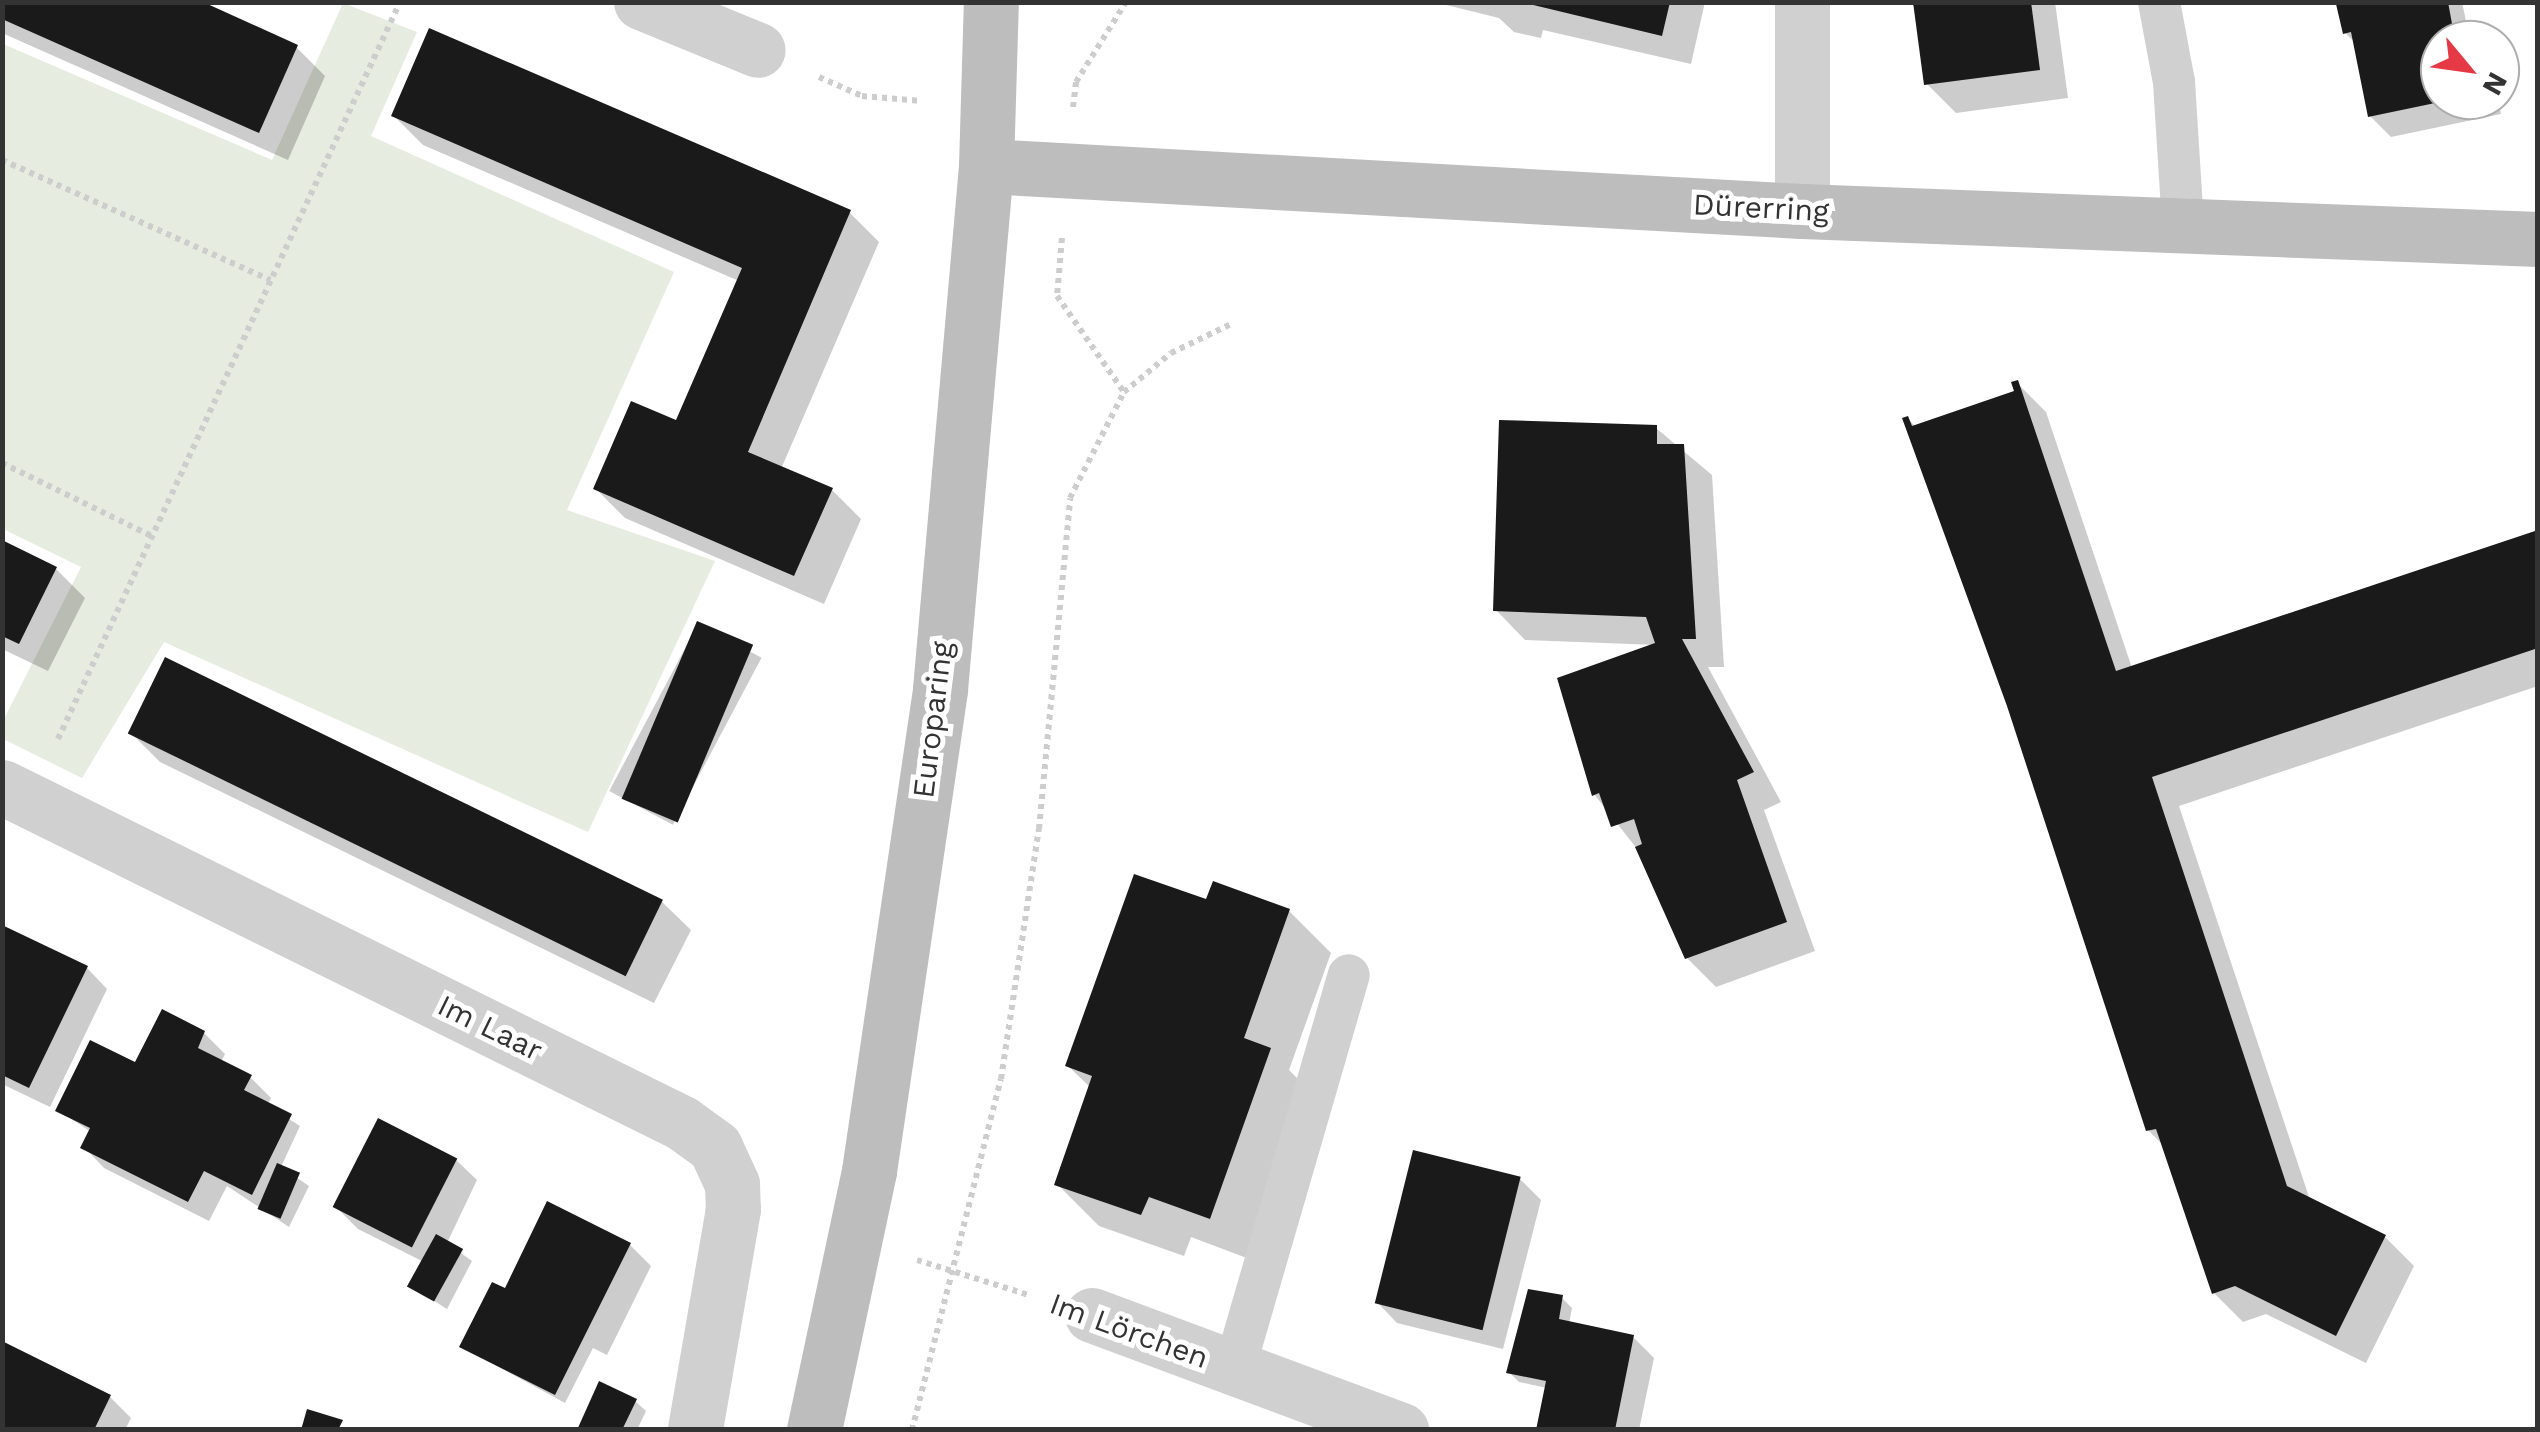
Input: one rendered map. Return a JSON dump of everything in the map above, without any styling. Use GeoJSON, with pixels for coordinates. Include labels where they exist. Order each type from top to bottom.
{"type":"FeatureCollection","features":[{"type":"Feature","properties":{"kind":"main road","name":"Europaring"},"geometry":{"type":"LineString","coordinates":[[814,1430],[855,1241],[940,689],[986,166],[991,2]]}},
{"type":"Feature","properties":{"kind":"main road","name":"Dürerring"},"geometry":{"type":"LineString","coordinates":[[986,166],[1802,210],[2538,239]]}},
{"type":"Feature","properties":{"kind":"street"},"geometry":{"type":"LineString","coordinates":[[642,2],[758,50]]}},
{"type":"Feature","properties":{"kind":"street"},"geometry":{"type":"LineString","coordinates":[[1802,2],[1802,210]]}},
{"type":"Feature","properties":{"kind":"street","name":"Im Laar"},"geometry":{"type":"LineString","coordinates":[[16,793],[682,1124],[715,1147],[732,1184],[733,1210],[695,1430]]}},
{"type":"Feature","properties":{"kind":"street","name":"Im Lörchen"},"geometry":{"type":"LineString","coordinates":[[1092,1315],[1401,1430]]}},
{"type":"Feature","properties":{"kind":"lane"},"geometry":{"type":"LineString","coordinates":[[2159,2],[2174,82],[2184,225]]}},
{"type":"Feature","properties":{"kind":"lane"},"geometry":{"type":"LineString","coordinates":[[1234,1370],[1349,976]]}},
{"type":"Feature","properties":{"kind":"path"},"geometry":{"type":"LineString","coordinates":[[16,793],[152,536],[400,2]]}},
{"type":"Feature","properties":{"kind":"path"},"geometry":{"type":"LineString","coordinates":[[758,50],[862,96],[987,107]]}},
{"type":"Feature","properties":{"kind":"path"},"geometry":{"type":"LineString","coordinates":[[2,160],[270,280]]}},
{"type":"Feature","properties":{"kind":"path"},"geometry":{"type":"LineString","coordinates":[[912,1430],[1006,1040],[1039,829],[1070,498],[1124,392],[1171,352],[1233,323]]}},
{"type":"Feature","properties":{"kind":"path"},"geometry":{"type":"LineString","coordinates":[[2,463],[152,536]]}},
{"type":"Feature","properties":{"kind":"path","name":"Im Lörchen"},"geometry":{"type":"LineString","coordinates":[[855,1241],[1092,1315]]}},
{"type":"Feature","properties":{"kind":"shaded area"},"geometry":{"type":"Polygon","coordinates":[[[343,3],[417,32],[371,136],[674,272],[567,510],[715,561],[588,832],[164,642],[82,778],[3,739],[3,721],[81,567],[3,529],[3,44],[272,160],[343,3]]]}},
{"type":"Feature","properties":{"kind":"building"},"geometry":{"type":"Polygon","coordinates":[[[2,2],[203,2],[298,45],[259,133],[2,19],[2,2]]]}},
{"type":"Feature","properties":{"kind":"building"},"geometry":{"type":"Polygon","coordinates":[[[1521,2],[1670,2],[1662,36],[1521,2]]]}},
{"type":"Feature","properties":{"kind":"building"},"geometry":{"type":"Polygon","coordinates":[[[1913,2],[2031,2],[2040,70],[1924,85],[1913,2]]]}},
{"type":"Feature","properties":{"kind":"building"},"geometry":{"type":"Polygon","coordinates":[[[2448,2],[2451,20],[2420,20],[2420,106],[2368,117],[2351,32],[2343,34],[2336,4],[2448,2]]]}},
{"type":"Feature","properties":{"kind":"building"},"geometry":{"type":"Polygon","coordinates":[[[429,28],[851,210],[748,452],[833,488],[794,576],[593,489],[631,401],[676,420],[742,268],[391,116],[429,28]]]}},
{"type":"Feature","properties":{"kind":"building"},"geometry":{"type":"Polygon","coordinates":[[[2018,380],[2116,671],[2538,530],[2538,648],[2152,777],[2287,1186],[2386,1235],[2336,1336],[2235,1286],[2212,1294],[2156,1129],[2146,1131],[2007,706],[1902,418],[1908,416],[1912,426],[2014,391],[2011,382],[2018,380]]]}},
{"type":"Feature","properties":{"kind":"building"},"geometry":{"type":"Polygon","coordinates":[[[1499,420],[1657,425],[1657,444],[1684,444],[1696,639],[1682,639],[1754,772],[1737,780],[1787,922],[1685,959],[1635,847],[1642,844],[1634,819],[1611,827],[1599,793],[1592,796],[1557,678],[1655,643],[1646,617],[1493,611],[1499,420]]]}},
{"type":"Feature","properties":{"kind":"building"},"geometry":{"type":"Polygon","coordinates":[[[2,540],[57,567],[19,644],[2,636],[2,540]]]}},
{"type":"Feature","properties":{"kind":"building"},"geometry":{"type":"Polygon","coordinates":[[[697,621],[753,645],[678,822],[622,799],[697,621]]]}},
{"type":"Feature","properties":{"kind":"building"},"geometry":{"type":"Polygon","coordinates":[[[165,657],[663,900],[626,976],[128,733],[165,657]]]}},
{"type":"Feature","properties":{"kind":"building"},"geometry":{"type":"Polygon","coordinates":[[[1134,874],[1206,899],[1213,881],[1290,909],[1244,1038],[1271,1048],[1210,1219],[1149,1197],[1141,1215],[1054,1185],[1092,1076],[1065,1066],[1134,874]]]}},
{"type":"Feature","properties":{"kind":"building"},"geometry":{"type":"Polygon","coordinates":[[[2,925],[88,966],[29,1088],[2,1075],[2,925]]]}},
{"type":"Feature","properties":{"kind":"building"},"geometry":{"type":"Polygon","coordinates":[[[162,1009],[205,1031],[198,1048],[252,1075],[244,1090],[292,1114],[252,1195],[204,1171],[188,1202],[80,1148],[90,1128],[55,1111],[90,1040],[135,1062],[162,1009]]]}},
{"type":"Feature","properties":{"kind":"building"},"geometry":{"type":"Polygon","coordinates":[[[378,1118],[457,1158],[412,1248],[333,1207],[378,1118]]]}},
{"type":"Feature","properties":{"kind":"building"},"geometry":{"type":"Polygon","coordinates":[[[1413,1150],[1521,1177],[1482,1330],[1375,1303],[1413,1150]]]}},
{"type":"Feature","properties":{"kind":"building"},"geometry":{"type":"Polygon","coordinates":[[[277,1163],[300,1173],[280,1219],[257,1209],[277,1163]]]}},
{"type":"Feature","properties":{"kind":"building"},"geometry":{"type":"Polygon","coordinates":[[[547,1201],[631,1243],[555,1395],[459,1347],[492,1282],[505,1288],[547,1201]]]}},
{"type":"Feature","properties":{"kind":"building"},"geometry":{"type":"Polygon","coordinates":[[[436,1234],[463,1249],[434,1302],[407,1286],[436,1234]]]}},
{"type":"Feature","properties":{"kind":"building"},"geometry":{"type":"Polygon","coordinates":[[[1528,1289],[1563,1295],[1559,1319],[1634,1335],[1615,1430],[1536,1430],[1546,1381],[1506,1373],[1528,1289]]]}},
{"type":"Feature","properties":{"kind":"building"},"geometry":{"type":"Polygon","coordinates":[[[2,1341],[111,1395],[94,1430],[2,1430],[2,1341]]]}},
{"type":"Feature","properties":{"kind":"building"},"geometry":{"type":"Polygon","coordinates":[[[599,1381],[637,1399],[622,1430],[577,1430],[599,1381]]]}},
{"type":"Feature","properties":{"kind":"building"},"geometry":{"type":"Polygon","coordinates":[[[307,1409],[343,1420],[338,1430],[301,1430],[307,1409]]]}}]}
